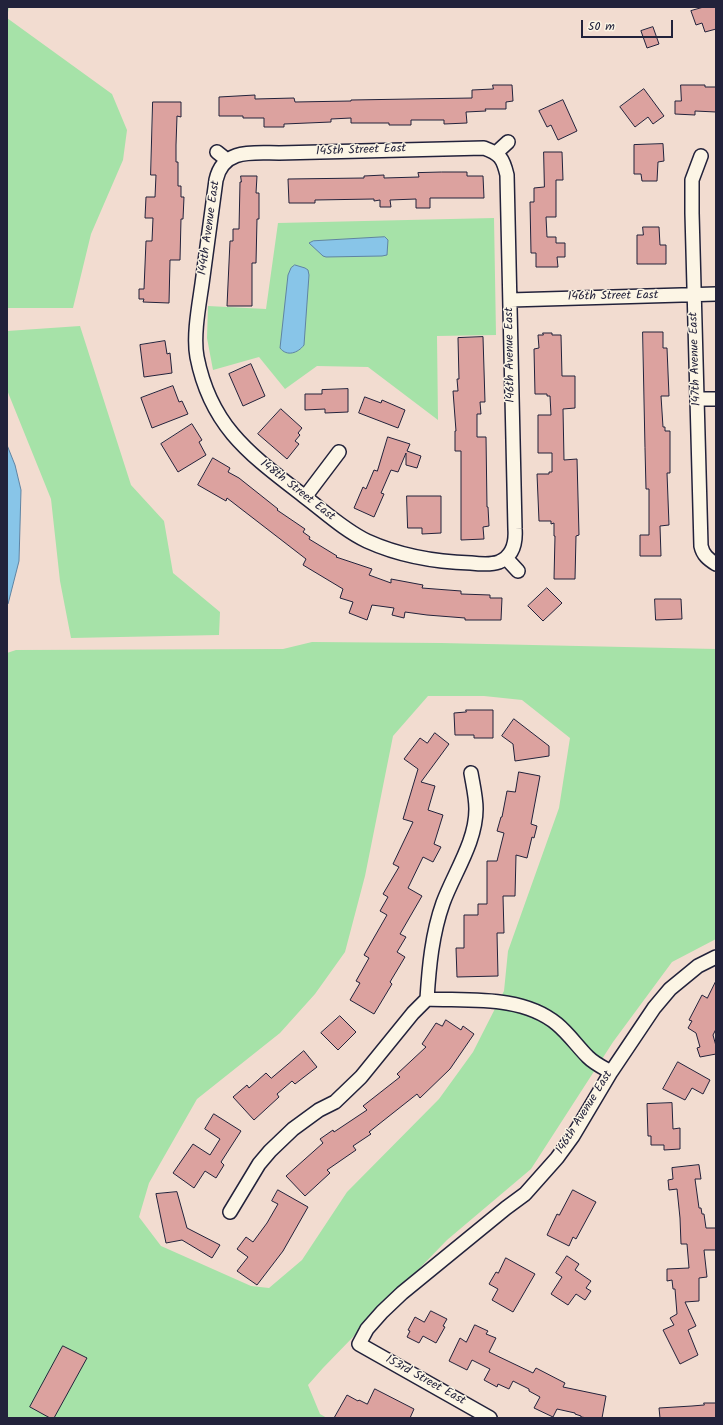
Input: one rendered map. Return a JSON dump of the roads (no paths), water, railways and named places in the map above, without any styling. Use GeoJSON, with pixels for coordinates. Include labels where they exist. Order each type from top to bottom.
{"type":"FeatureCollection","features":[{"type":"Feature","properties":{"kind":"street"},"geometry":{"type":"LineString","coordinates":[[496,153],[508,142]]}},
{"type":"Feature","properties":{"kind":"street","name":"145th Street East"},"geometry":{"type":"LineString","coordinates":[[222,156],[247,153],[484,148],[496,153]]}},
{"type":"Feature","properties":{"kind":"street","name":"146th Avenue East"},"geometry":{"type":"LineString","coordinates":[[496,153],[501,158],[507,175],[516,539],[515,546],[506,558]]}},
{"type":"Feature","properties":{"kind":"street","name":"144th Avenue East"},"geometry":{"type":"LineString","coordinates":[[200,299],[216,180],[222,156]]}},
{"type":"Feature","properties":{"kind":"street","name":"147th Avenue East"},"geometry":{"type":"LineString","coordinates":[[701,156],[692,180],[701,546],[702,552],[713,562]]}},
{"type":"Feature","properties":{"kind":"street","name":"146th Street East"},"geometry":{"type":"LineString","coordinates":[[510,300],[716,294]]}},
{"type":"Feature","properties":{"kind":"street","name":"148th Street East"},"geometry":{"type":"LineString","coordinates":[[200,299],[197,356],[204,383],[217,413],[227,428],[261,464],[343,527],[367,541],[417,558],[451,563],[494,563],[506,558]]}},
{"type":"Feature","properties":{"kind":"street"},"geometry":{"type":"LineString","coordinates":[[697,399],[716,399]]}},
{"type":"Feature","properties":{"kind":"street"},"geometry":{"type":"LineString","coordinates":[[305,497],[339,452]]}},
{"type":"Feature","properties":{"kind":"street"},"geometry":{"type":"LineString","coordinates":[[506,558],[518,571]]}},
{"type":"Feature","properties":{"kind":"street"},"geometry":{"type":"LineString","coordinates":[[230,1212],[259,1164],[270,1151],[293,1130],[319,1110],[335,1102],[361,1077],[413,1013],[427,999],[429,967],[438,920],[443,903],[471,839],[476,810],[471,773]]}},
{"type":"Feature","properties":{"kind":"street","name":"146th Avenue East"},"geometry":{"type":"LineString","coordinates":[[359,1344],[367,1329],[382,1312],[525,1194],[557,1158],[573,1136],[611,1072],[654,1008],[670,989],[698,966],[716,957]]}},
{"type":"Feature","properties":{"kind":"street"},"geometry":{"type":"LineString","coordinates":[[427,999],[485,1001],[509,1004],[543,1014],[571,1037],[589,1058],[611,1072]]}},
{"type":"Feature","properties":{"kind":"street","name":"153rd Street East"},"geometry":{"type":"LineString","coordinates":[[359,1344],[490,1418]]}},
{"type":"Feature","properties":{"kind":"water"},"geometry":{"type":"Polygon","coordinates":[[[385,237],[388,240],[387,255],[382,256],[326,257],[309,243],[313,241],[385,237]]]}},
{"type":"Feature","properties":{"kind":"water"},"geometry":{"type":"Polygon","coordinates":[[[295,265],[308,270],[309,275],[304,345],[296,352],[289,353],[280,348],[288,275],[291,268],[295,265]]]}},
{"type":"Feature","properties":{"kind":"water"},"geometry":{"type":"Polygon","coordinates":[[[7,445],[15,465],[21,490],[19,561],[7,605],[7,445]]]}}]}
